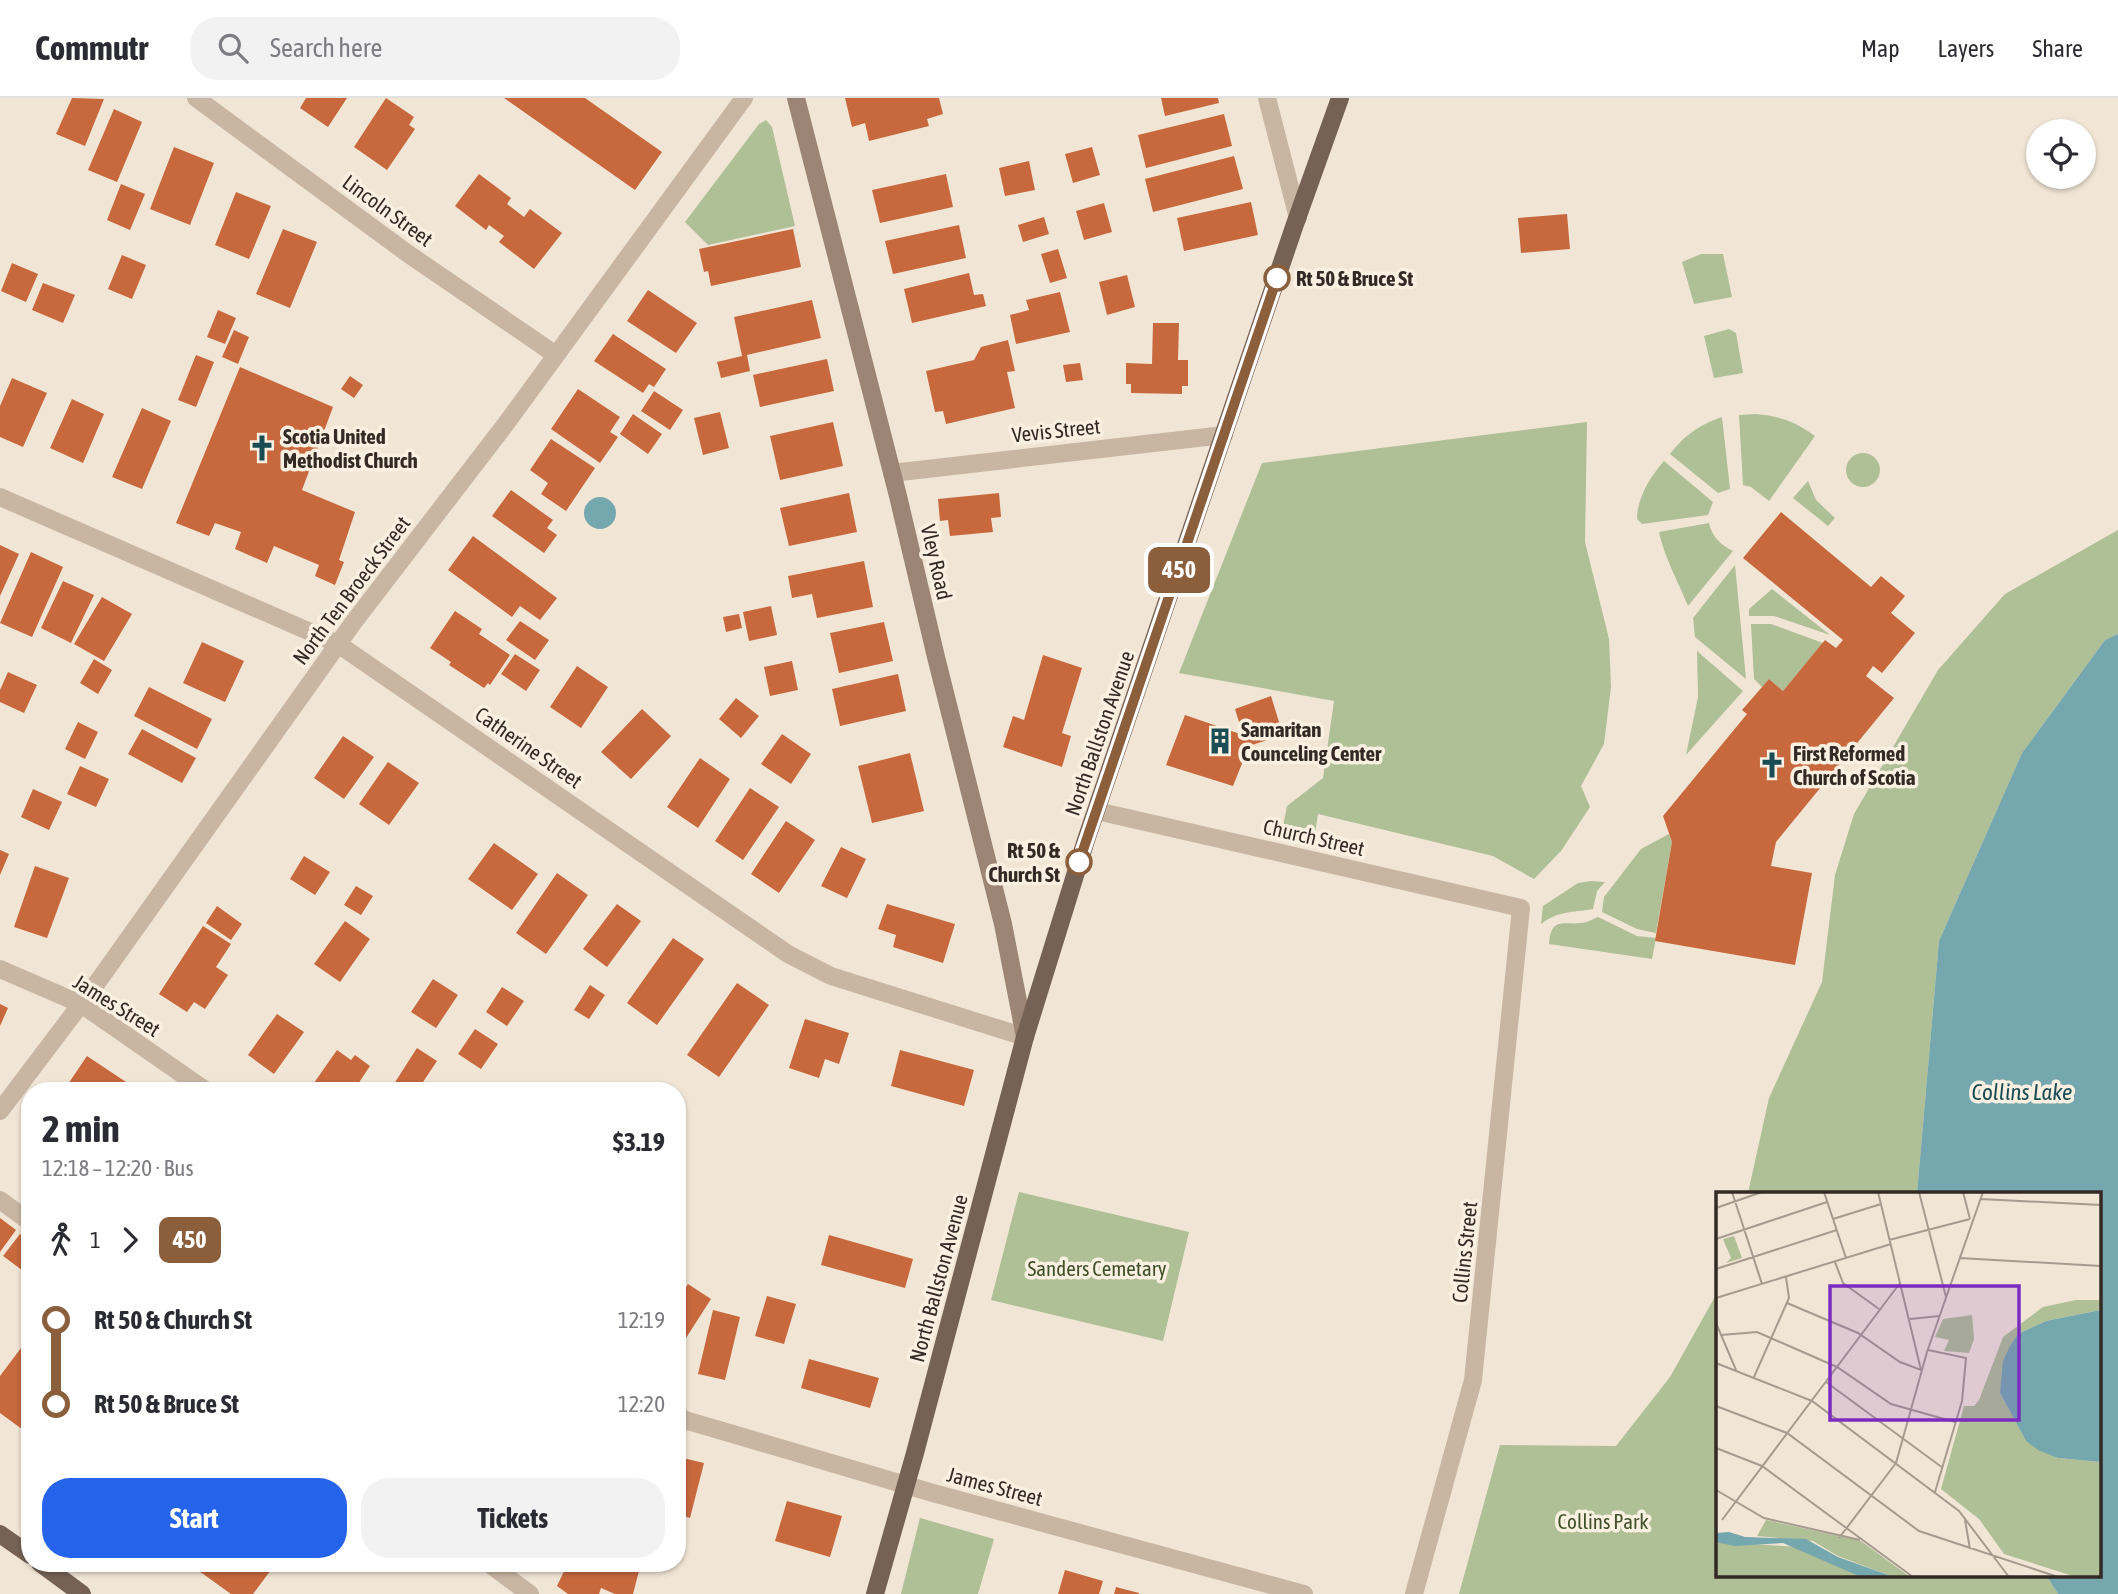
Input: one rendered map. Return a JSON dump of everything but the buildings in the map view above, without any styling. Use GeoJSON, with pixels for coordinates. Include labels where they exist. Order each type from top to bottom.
{"type":"FeatureCollection","features":[{"type":"Feature","properties":{"kind":"main road","name":"North Ballston Avenue"},"geometry":{"type":"LineString","coordinates":[[875,1594],[1025,1037],[1086,839],[1340,98]]}},
{"type":"Feature","properties":{"kind":"main road"},"geometry":{"type":"LineString","coordinates":[[0,1534],[21,1549]]}},
{"type":"Feature","properties":{"kind":"main road"},"geometry":{"type":"LineString","coordinates":[[52,1572],[82,1594]]}},
{"type":"Feature","properties":{"kind":"street","name":"Lincoln Street"},"geometry":{"type":"LineString","coordinates":[[196,98],[407,253],[556,355]]}},
{"type":"Feature","properties":{"kind":"street","name":"North Ten Broeck Street"},"geometry":{"type":"LineString","coordinates":[[22,1082],[338,644],[556,355],[744,98]]}},
{"type":"Feature","properties":{"kind":"street","name":"Vley Road"},"geometry":{"type":"LineString","coordinates":[[796,98],[1003,924],[1025,1037]]}},
{"type":"Feature","properties":{"kind":"street"},"geometry":{"type":"LineString","coordinates":[[1266,98],[1298,218]]}},
{"type":"Feature","properties":{"kind":"street","name":"Vevis Street"},"geometry":{"type":"LineString","coordinates":[[892,473],[1224,435]]}},
{"type":"Feature","properties":{"kind":"street","name":"Catherine Street"},"geometry":{"type":"LineString","coordinates":[[0,497],[338,644],[788,954],[831,976],[1025,1037]]}},
{"type":"Feature","properties":{"kind":"street","name":"Church Street"},"geometry":{"type":"LineString","coordinates":[[1097,811],[1521,908]]}},
{"type":"Feature","properties":{"kind":"street","name":"Collins Street"},"geometry":{"type":"LineString","coordinates":[[1414,1594],[1473,1380],[1521,908]]}},
{"type":"Feature","properties":{"kind":"street","name":"James Street"},"geometry":{"type":"LineString","coordinates":[[0,969],[80,1004],[193,1082]]}},
{"type":"Feature","properties":{"kind":"street","name":"North Ten Broeck Street"},"geometry":{"type":"LineString","coordinates":[[0,1111],[21,1083]]}},
{"type":"Feature","properties":{"kind":"street"},"geometry":{"type":"LineString","coordinates":[[0,1200],[21,1216]]}},
{"type":"Feature","properties":{"kind":"street","name":"James Street"},"geometry":{"type":"LineString","coordinates":[[686,1420],[906,1485],[1304,1594]]}},
{"type":"Feature","properties":{"kind":"street"},"geometry":{"type":"LineString","coordinates":[[500,1572],[530,1594]]}},
{"type":"Feature","properties":{"kind":"green space"},"geometry":{"type":"Polygon","coordinates":[[[766,120],[772,127],[795,226],[708,245],[685,222],[759,124],[766,120]]]}},
{"type":"Feature","properties":{"kind":"green space"},"geometry":{"type":"Polygon","coordinates":[[[1701,254],[1723,254],[1732,297],[1694,304],[1682,262],[1701,254]]]}},
{"type":"Feature","properties":{"kind":"green space"},"geometry":{"type":"Polygon","coordinates":[[[1729,329],[1736,333],[1743,373],[1714,378],[1704,336],[1729,329]]]}},
{"type":"Feature","properties":{"kind":"green space"},"geometry":{"type":"Polygon","coordinates":[[[1756,414],[1787,420],[1815,436],[1769,501],[1751,487],[1743,485],[1739,415],[1756,414]]]}},
{"type":"Feature","properties":{"kind":"green space"},"geometry":{"type":"Polygon","coordinates":[[[1722,417],[1730,489],[1718,493],[1670,454],[1693,431],[1722,417]]]}},
{"type":"Feature","properties":{"kind":"green space"},"geometry":{"type":"Polygon","coordinates":[[[1587,422],[1585,542],[1609,639],[1611,687],[1604,744],[1581,786],[1590,807],[1561,851],[1534,879],[1493,856],[1318,814],[1314,839],[1282,832],[1287,806],[1323,778],[1334,701],[1179,673],[1262,463],[1587,422]]]}},
{"type":"Feature","properties":{"kind":"green space"},"geometry":{"type":"Polygon","coordinates":[[[1863,453],[1875,458],[1880,470],[1875,482],[1863,487],[1851,482],[1846,470],[1851,458],[1863,453]]]}},
{"type":"Feature","properties":{"kind":"green space"},"geometry":{"type":"Polygon","coordinates":[[[1664,461],[1713,502],[1708,515],[1642,524],[1637,519],[1645,488],[1664,461]]]}},
{"type":"Feature","properties":{"kind":"green space"},"geometry":{"type":"Polygon","coordinates":[[[1808,481],[1816,500],[1835,518],[1828,526],[1793,498],[1808,481]]]}},
{"type":"Feature","properties":{"kind":"green space"},"geometry":{"type":"Polygon","coordinates":[[[1709,523],[1718,540],[1733,551],[1688,606],[1659,532],[1709,523]]]}},
{"type":"Feature","properties":{"kind":"green space"},"geometry":{"type":"Polygon","coordinates":[[[2118,530],[2118,634],[2105,640],[2022,753],[1939,941],[1917,1192],[1748,1192],[1769,1098],[1822,982],[1835,875],[1854,814],[1938,670],[2005,594],[2118,530]]]}},
{"type":"Feature","properties":{"kind":"green space"},"geometry":{"type":"Polygon","coordinates":[[[1735,565],[1746,679],[1695,637],[1693,618],[1735,565]]]}},
{"type":"Feature","properties":{"kind":"green space"},"geometry":{"type":"Polygon","coordinates":[[[1772,589],[1830,635],[1774,616],[1749,616],[1749,609],[1772,589]]]}},
{"type":"Feature","properties":{"kind":"green space"},"geometry":{"type":"Polygon","coordinates":[[[1751,624],[1771,624],[1823,643],[1783,691],[1769,679],[1762,687],[1754,679],[1751,624]]]}},
{"type":"Feature","properties":{"kind":"green space"},"geometry":{"type":"Polygon","coordinates":[[[1697,651],[1743,691],[1686,755],[1698,697],[1697,651]]]}},
{"type":"Feature","properties":{"kind":"green space"},"geometry":{"type":"Polygon","coordinates":[[[1669,834],[1672,842],[1656,933],[1637,929],[1602,912],[1604,897],[1641,849],[1669,834]]]}},
{"type":"Feature","properties":{"kind":"green space"},"geometry":{"type":"Polygon","coordinates":[[[1605,882],[1597,891],[1593,909],[1560,914],[1541,924],[1543,906],[1578,883],[1605,882]]]}},
{"type":"Feature","properties":{"kind":"green space"},"geometry":{"type":"Polygon","coordinates":[[[1598,917],[1637,936],[1656,938],[1652,959],[1549,944],[1555,926],[1563,923],[1583,923],[1598,917]]]}},
{"type":"Feature","properties":{"kind":"green space","name":"Sanders Cemetary"},"geometry":{"type":"Polygon","coordinates":[[[1019,1192],[1189,1232],[1163,1341],[991,1300],[1019,1192]]]}},
{"type":"Feature","properties":{"kind":"green space","name":"Collins Park"},"geometry":{"type":"Polygon","coordinates":[[[1716,1295],[1716,1576],[2047,1576],[2058,1594],[1459,1594],[1500,1445],[1616,1446],[1670,1377],[1716,1295]]]}},
{"type":"Feature","properties":{"kind":"green space"},"geometry":{"type":"Polygon","coordinates":[[[920,1518],[994,1539],[978,1594],[901,1594],[920,1518]]]}},
{"type":"Feature","properties":{"kind":"water"},"geometry":{"type":"Polygon","coordinates":[[[600,497],[611,502],[616,513],[611,524],[600,529],[589,524],[584,513],[589,502],[600,497]]]}},
{"type":"Feature","properties":{"kind":"water","name":"Collins Lake"},"geometry":{"type":"Polygon","coordinates":[[[2118,634],[2118,1594],[2058,1594],[2047,1576],[2100,1576],[2100,1192],[1917,1192],[1939,941],[2022,753],[2105,640],[2118,634]]]}},
{"type":"Feature","properties":{"kind":"bus line","name":"450"},"geometry":{"type":"LineString","coordinates":[[1079,862],[1277,278]]}},
{"type":"Feature","properties":{"kind":"place","name":"Rt 50 & Bruce St"},"geometry":{"type":"Point","coordinates":[1277,278]}},
{"type":"Feature","properties":{"kind":"place","name":"Scotia United Methodist Church"},"geometry":{"type":"Point","coordinates":[262,448]}},
{"type":"Feature","properties":{"kind":"place","name":"Samaritan Counceling Center"},"geometry":{"type":"Point","coordinates":[1220,741]}},
{"type":"Feature","properties":{"kind":"place","name":"First Reformed Church of Scotia"},"geometry":{"type":"Point","coordinates":[1772,765]}},
{"type":"Feature","properties":{"kind":"place","name":"Rt 50 & Church St"},"geometry":{"type":"Point","coordinates":[1079,862]}}]}
